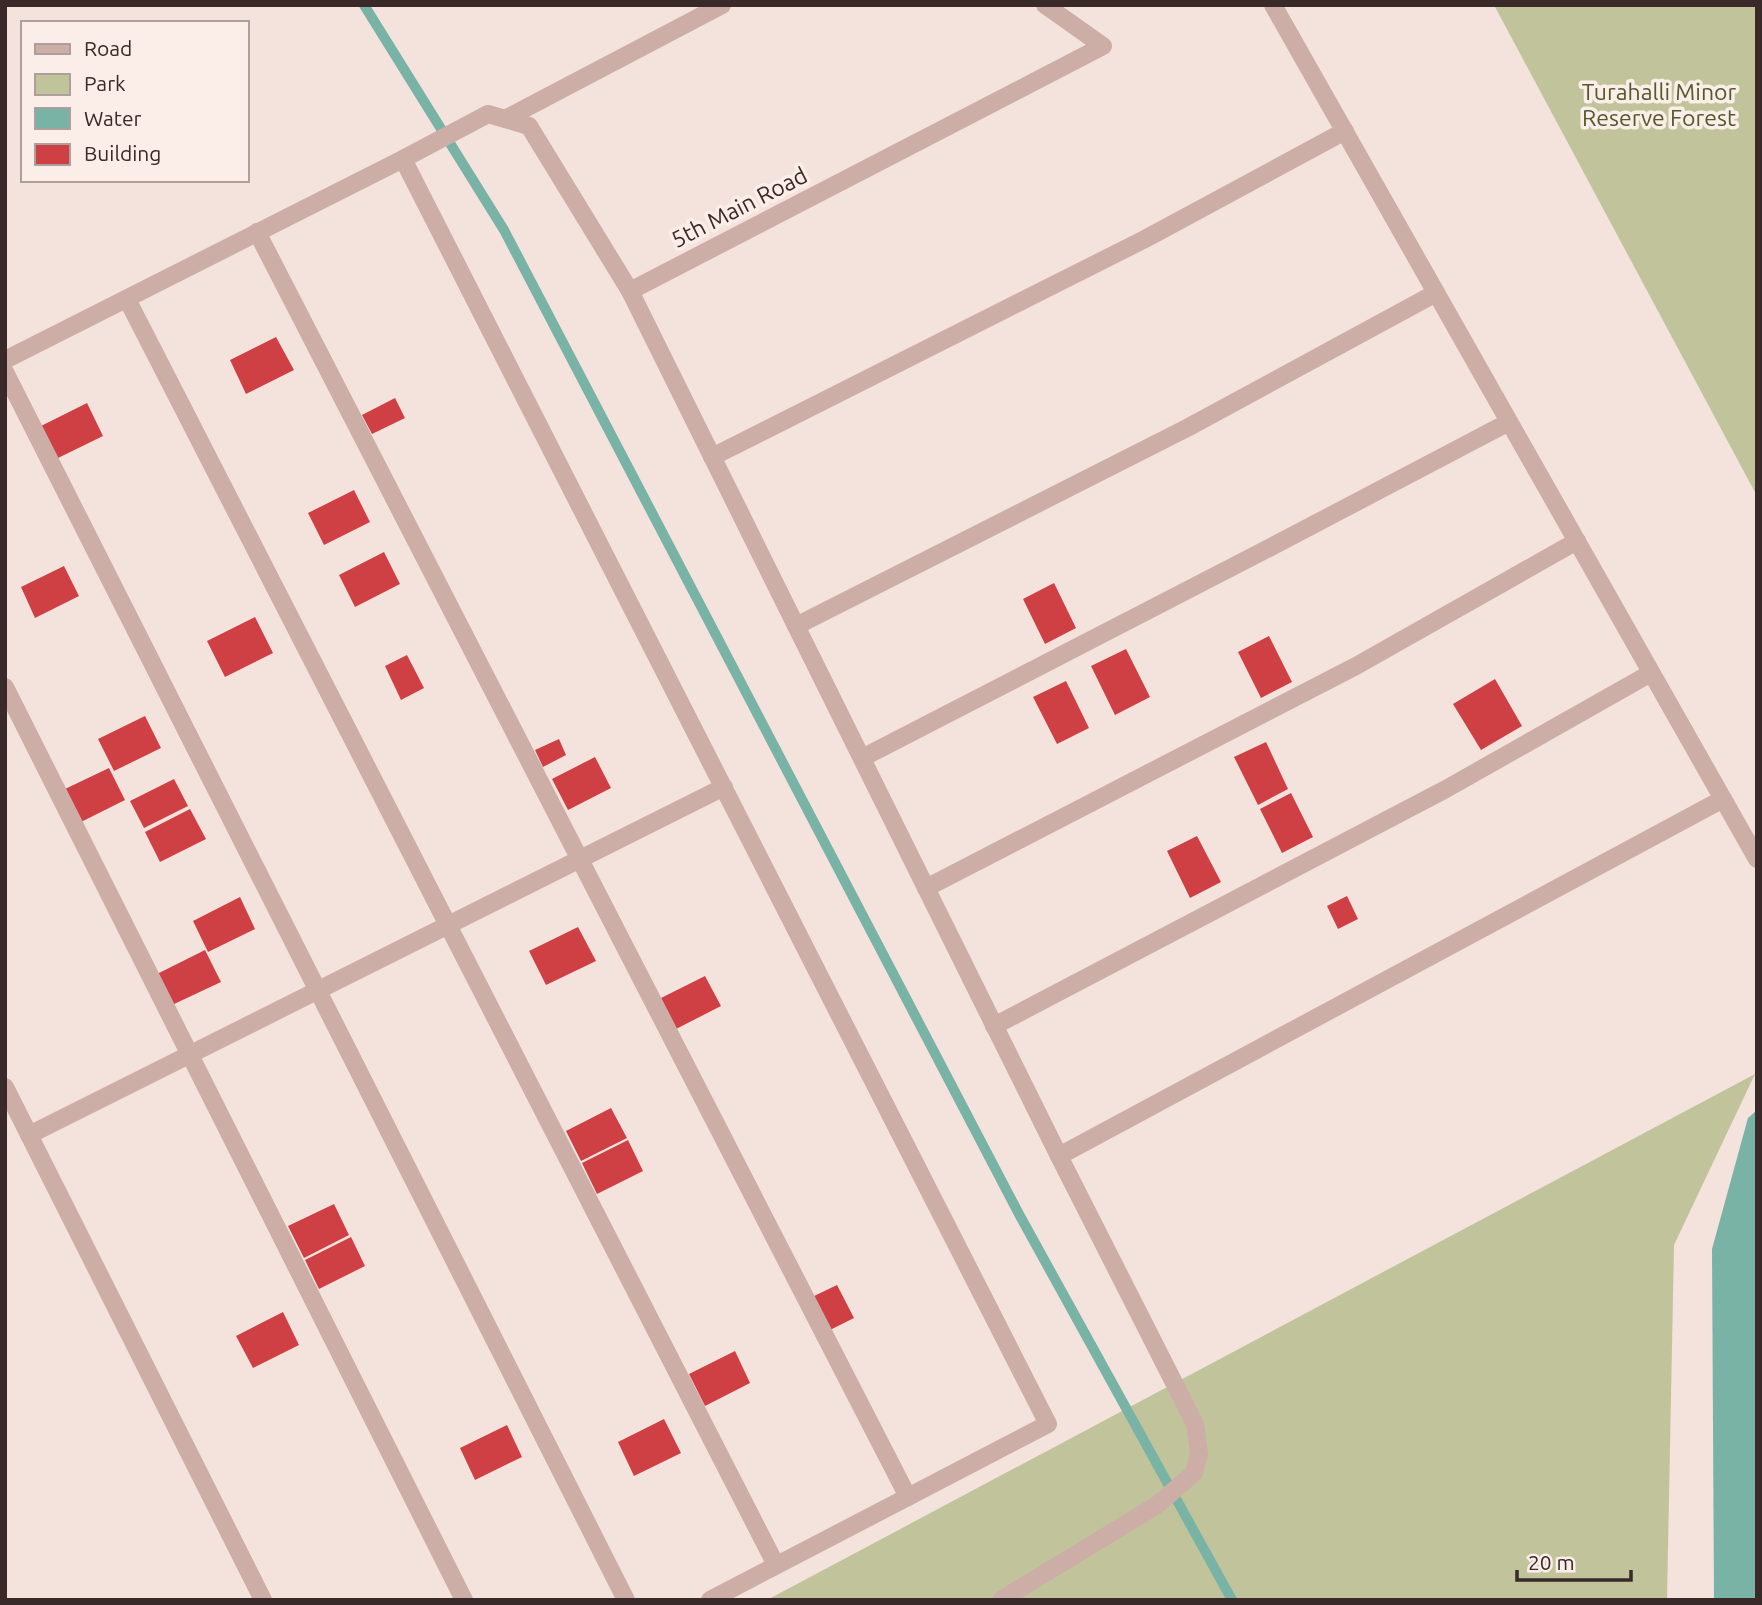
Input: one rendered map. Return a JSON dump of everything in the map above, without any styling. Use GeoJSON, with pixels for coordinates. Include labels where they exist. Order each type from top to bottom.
{"type":"FeatureCollection","features":[{"type":"Feature","properties":{"kind":"street"},"geometry":{"type":"LineString","coordinates":[[5,360],[408,156],[497,116],[722,5]]}},
{"type":"Feature","properties":{"kind":"street","name":"5th Main Road"},"geometry":{"type":"LineString","coordinates":[[629,291],[1102,46],[1045,5]]}},
{"type":"Feature","properties":{"kind":"street"},"geometry":{"type":"LineString","coordinates":[[1273,5],[1757,859]]}},
{"type":"Feature","properties":{"kind":"street"},"geometry":{"type":"LineString","coordinates":[[497,116],[529,126],[629,291],[1195,1424],[1199,1454],[1194,1473],[1157,1505],[1001,1600]]}},
{"type":"Feature","properties":{"kind":"street"},"geometry":{"type":"LineString","coordinates":[[712,457],[1145,239],[1345,131]]}},
{"type":"Feature","properties":{"kind":"street"},"geometry":{"type":"LineString","coordinates":[[408,156],[724,787],[1048,1424],[710,1600]]}},
{"type":"Feature","properties":{"kind":"street"},"geometry":{"type":"LineString","coordinates":[[257,232],[908,1497]]}},
{"type":"Feature","properties":{"kind":"street"},"geometry":{"type":"LineString","coordinates":[[796,626],[1187,428],[1436,293]]}},
{"type":"Feature","properties":{"kind":"street"},"geometry":{"type":"LineString","coordinates":[[127,299],[776,1565]]}},
{"type":"Feature","properties":{"kind":"street"},"geometry":{"type":"LineString","coordinates":[[5,372],[626,1600]]}},
{"type":"Feature","properties":{"kind":"street"},"geometry":{"type":"LineString","coordinates":[[862,758],[1509,422]]}},
{"type":"Feature","properties":{"kind":"street"},"geometry":{"type":"LineString","coordinates":[[926,888],[1356,666],[1577,541]]}},
{"type":"Feature","properties":{"kind":"street"},"geometry":{"type":"LineString","coordinates":[[994,1026],[1446,789],[1651,673]]}},
{"type":"Feature","properties":{"kind":"street"},"geometry":{"type":"LineString","coordinates":[[5,687],[464,1600]]}},
{"type":"Feature","properties":{"kind":"street"},"geometry":{"type":"LineString","coordinates":[[29,1135],[724,787]]}},
{"type":"Feature","properties":{"kind":"street"},"geometry":{"type":"LineString","coordinates":[[1059,1156],[1723,800]]}},
{"type":"Feature","properties":{"kind":"street"},"geometry":{"type":"LineString","coordinates":[[5,1087],[263,1600]]}},
{"type":"Feature","properties":{"kind":"green space","name":"Turahalli Minor Reserve Forest"},"geometry":{"type":"Polygon","coordinates":[[[1494,5],[1757,5],[1757,496],[1494,5]]]}},
{"type":"Feature","properties":{"kind":"green space"},"geometry":{"type":"Polygon","coordinates":[[[1755,1074],[1674,1245],[1667,1600],[767,1600],[1755,1074]]]}},
{"type":"Feature","properties":{"kind":"water"},"geometry":{"type":"Polygon","coordinates":[[[1757,1110],[1757,1600],[1714,1600],[1712,1249],[1748,1118],[1757,1110]]]}},
{"type":"Feature","properties":{"kind":"building"},"geometry":{"type":"Polygon","coordinates":[[[276,337],[294,370],[246,394],[230,360],[276,337]]]}},
{"type":"Feature","properties":{"kind":"building"},"geometry":{"type":"Polygon","coordinates":[[[395,398],[405,418],[372,434],[362,415],[395,398]]]}},
{"type":"Feature","properties":{"kind":"building"},"geometry":{"type":"Polygon","coordinates":[[[87,403],[103,436],[56,459],[39,427],[87,403]]]}},
{"type":"Feature","properties":{"kind":"building"},"geometry":{"type":"Polygon","coordinates":[[[354,490],[370,522],[324,545],[308,513],[354,490]]]}},
{"type":"Feature","properties":{"kind":"building"},"geometry":{"type":"Polygon","coordinates":[[[384,552],[400,584],[355,607],[339,575],[384,552]]]}},
{"type":"Feature","properties":{"kind":"building"},"geometry":{"type":"Polygon","coordinates":[[[64,566],[79,596],[35,618],[21,587],[64,566]]]}},
{"type":"Feature","properties":{"kind":"building"},"geometry":{"type":"Polygon","coordinates":[[[1054,583],[1076,628],[1045,644],[1023,599],[1054,583]]]}},
{"type":"Feature","properties":{"kind":"building"},"geometry":{"type":"Polygon","coordinates":[[[255,617],[273,653],[225,677],[207,641],[255,617]]]}},
{"type":"Feature","properties":{"kind":"building"},"geometry":{"type":"Polygon","coordinates":[[[1269,636],[1292,682],[1261,698],[1238,652],[1269,636]]]}},
{"type":"Feature","properties":{"kind":"building"},"geometry":{"type":"Polygon","coordinates":[[[1126,649],[1150,697],[1115,715],[1091,666],[1126,649]]]}},
{"type":"Feature","properties":{"kind":"building"},"geometry":{"type":"Polygon","coordinates":[[[407,655],[424,688],[401,700],[385,666],[407,655]]]}},
{"type":"Feature","properties":{"kind":"building"},"geometry":{"type":"Polygon","coordinates":[[[1495,679],[1522,726],[1481,750],[1453,704],[1495,679]]]}},
{"type":"Feature","properties":{"kind":"building"},"geometry":{"type":"Polygon","coordinates":[[[1066,681],[1089,728],[1057,744],[1033,697],[1066,681]]]}},
{"type":"Feature","properties":{"kind":"building"},"geometry":{"type":"Polygon","coordinates":[[[145,716],[161,748],[114,771],[98,739],[145,716]]]}},
{"type":"Feature","properties":{"kind":"building"},"geometry":{"type":"Polygon","coordinates":[[[559,739],[566,755],[543,767],[535,750],[559,739]]]}},
{"type":"Feature","properties":{"kind":"building"},"geometry":{"type":"Polygon","coordinates":[[[1266,742],[1288,789],[1258,805],[1234,757],[1266,742]]]}},
{"type":"Feature","properties":{"kind":"building"},"geometry":{"type":"Polygon","coordinates":[[[595,757],[611,788],[568,810],[552,779],[595,757]]]}},
{"type":"Feature","properties":{"kind":"building"},"geometry":{"type":"Polygon","coordinates":[[[109,768],[125,800],[81,822],[65,789],[109,768]]]}},
{"type":"Feature","properties":{"kind":"building"},"geometry":{"type":"Polygon","coordinates":[[[174,779],[188,806],[144,828],[130,801],[174,779]]]}},
{"type":"Feature","properties":{"kind":"building"},"geometry":{"type":"Polygon","coordinates":[[[1291,793],[1313,837],[1282,853],[1260,809],[1291,793]]]}},
{"type":"Feature","properties":{"kind":"building"},"geometry":{"type":"Polygon","coordinates":[[[190,809],[206,839],[160,862],[145,832],[190,809]]]}},
{"type":"Feature","properties":{"kind":"building"},"geometry":{"type":"Polygon","coordinates":[[[1197,836],[1221,882],[1190,898],[1167,851],[1197,836]]]}},
{"type":"Feature","properties":{"kind":"building"},"geometry":{"type":"Polygon","coordinates":[[[1347,896],[1358,919],[1338,929],[1327,906],[1347,896]]]}},
{"type":"Feature","properties":{"kind":"building"},"geometry":{"type":"Polygon","coordinates":[[[240,897],[255,929],[208,952],[193,921],[240,897]]]}},
{"type":"Feature","properties":{"kind":"building"},"geometry":{"type":"Polygon","coordinates":[[[578,927],[596,961],[546,985],[529,951],[578,927]]]}},
{"type":"Feature","properties":{"kind":"building"},"geometry":{"type":"Polygon","coordinates":[[[205,950],[221,982],[172,1005],[157,974],[205,950]]]}},
{"type":"Feature","properties":{"kind":"building"},"geometry":{"type":"Polygon","coordinates":[[[705,976],[721,1006],[676,1029],[661,998],[705,976]]]}},
{"type":"Feature","properties":{"kind":"building"},"geometry":{"type":"Polygon","coordinates":[[[611,1108],[627,1138],[581,1161],[566,1131],[611,1108]]]}},
{"type":"Feature","properties":{"kind":"building"},"geometry":{"type":"Polygon","coordinates":[[[628,1140],[643,1171],[597,1194],[582,1163],[628,1140]]]}},
{"type":"Feature","properties":{"kind":"building"},"geometry":{"type":"Polygon","coordinates":[[[334,1204],[349,1235],[304,1258],[288,1226],[334,1204]]]}},
{"type":"Feature","properties":{"kind":"building"},"geometry":{"type":"Polygon","coordinates":[[[351,1237],[365,1266],[319,1289],[305,1260],[351,1237]]]}},
{"type":"Feature","properties":{"kind":"building"},"geometry":{"type":"Polygon","coordinates":[[[837,1285],[854,1318],[828,1331],[812,1297],[837,1285]]]}},
{"type":"Feature","properties":{"kind":"building"},"geometry":{"type":"Polygon","coordinates":[[[283,1312],[299,1345],[253,1368],[236,1336],[283,1312]]]}},
{"type":"Feature","properties":{"kind":"building"},"geometry":{"type":"Polygon","coordinates":[[[735,1351],[750,1383],[705,1406],[689,1374],[735,1351]]]}},
{"type":"Feature","properties":{"kind":"building"},"geometry":{"type":"Polygon","coordinates":[[[664,1419],[681,1453],[634,1476],[618,1442],[664,1419]]]}},
{"type":"Feature","properties":{"kind":"building"},"geometry":{"type":"Polygon","coordinates":[[[507,1425],[522,1457],[475,1480],[460,1448],[507,1425]]]}},
{"type":"Feature","properties":{"kind":"waterway"},"geometry":{"type":"LineString","coordinates":[[364,5],[504,230],[1020,1216],[1232,1600]]}}]}
